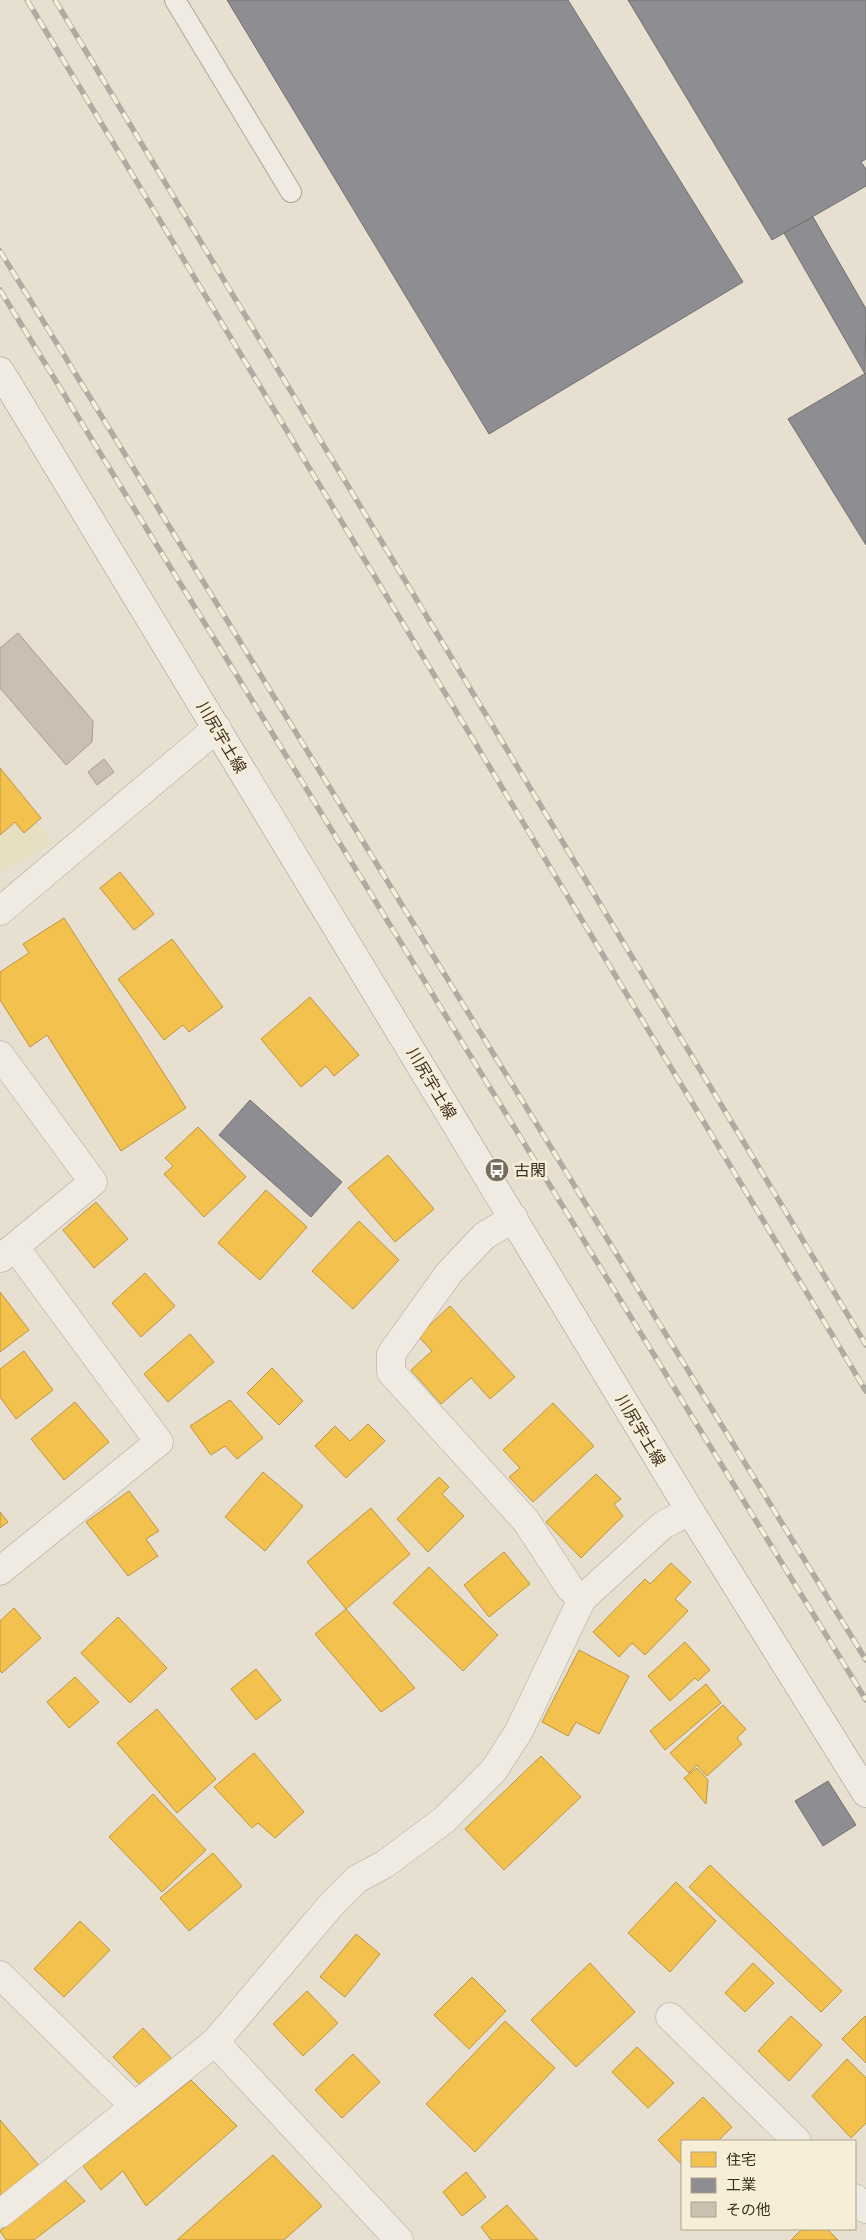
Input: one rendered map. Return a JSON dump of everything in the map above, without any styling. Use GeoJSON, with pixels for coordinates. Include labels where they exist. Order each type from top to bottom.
{"type":"FeatureCollection","features":[{"type":"Feature","properties":{"kind":"street","name":"川尻宇土線"},"geometry":{"type":"LineString","coordinates":[[0,372],[690,1511],[866,1793]]}},
{"type":"Feature","properties":{"kind":"street"},"geometry":{"type":"LineString","coordinates":[[0,911],[217,728]]}},
{"type":"Feature","properties":{"kind":"street"},"geometry":{"type":"LineString","coordinates":[[0,1055],[93,1182],[7,1253],[159,1442],[0,1571]]}},
{"type":"Feature","properties":{"kind":"street"},"geometry":{"type":"LineString","coordinates":[[514,1218],[484,1236],[449,1273],[391,1354],[391,1372],[526,1521],[570,1588],[582,1600]]}},
{"type":"Feature","properties":{"kind":"street"},"geometry":{"type":"LineString","coordinates":[[0,2214],[215,2042],[331,1905],[358,1879],[385,1864],[444,1820],[494,1770],[519,1731],[582,1600],[663,1524],[690,1511]]}},
{"type":"Feature","properties":{"kind":"street"},"geometry":{"type":"LineString","coordinates":[[0,1975],[134,2106]]}},
{"type":"Feature","properties":{"kind":"street"},"geometry":{"type":"LineString","coordinates":[[670,2017],[796,2140]]}},
{"type":"Feature","properties":{"kind":"street"},"geometry":{"type":"LineString","coordinates":[[215,2042],[398,2240]]}},
{"type":"Feature","properties":{"kind":"street"},"geometry":{"type":"LineString","coordinates":[[856,2199],[866,2209]]}},
{"type":"Feature","properties":{"kind":"lane"},"geometry":{"type":"LineString","coordinates":[[175,0],[292,192]]}},
{"type":"Feature","properties":{"kind":"shaded area"},"geometry":{"type":"Polygon","coordinates":[[[0,775],[53,843],[0,874],[0,775]]]}},
{"type":"Feature","properties":{"kind":"building: 住宅"},"geometry":{"type":"Polygon","coordinates":[[[0,768],[41,818],[24,833],[15,822],[0,835],[0,768]]]}},
{"type":"Feature","properties":{"kind":"building: 住宅"},"geometry":{"type":"Polygon","coordinates":[[[120,872],[154,914],[134,930],[100,888],[120,872]]]}},
{"type":"Feature","properties":{"kind":"building: 住宅"},"geometry":{"type":"Polygon","coordinates":[[[64,918],[186,1108],[121,1151],[47,1035],[30,1047],[0,1000],[0,972],[29,953],[23,944],[64,918]]]}},
{"type":"Feature","properties":{"kind":"building: 住宅"},"geometry":{"type":"Polygon","coordinates":[[[172,939],[223,1007],[189,1032],[183,1025],[164,1040],[118,979],[172,939]]]}},
{"type":"Feature","properties":{"kind":"building: 住宅"},"geometry":{"type":"Polygon","coordinates":[[[310,997],[359,1055],[334,1076],[326,1066],[301,1087],[261,1039],[310,997]]]}},
{"type":"Feature","properties":{"kind":"building: 住宅"},"geometry":{"type":"Polygon","coordinates":[[[198,1127],[246,1177],[204,1217],[164,1174],[173,1166],[165,1158],[198,1127]]]}},
{"type":"Feature","properties":{"kind":"building: 住宅"},"geometry":{"type":"Polygon","coordinates":[[[388,1155],[434,1209],[395,1242],[348,1188],[388,1155]]]}},
{"type":"Feature","properties":{"kind":"building: 住宅"},"geometry":{"type":"Polygon","coordinates":[[[266,1190],[307,1227],[260,1280],[218,1243],[266,1190]]]}},
{"type":"Feature","properties":{"kind":"building: 住宅"},"geometry":{"type":"Polygon","coordinates":[[[96,1202],[128,1239],[94,1268],[63,1230],[96,1202]]]}},
{"type":"Feature","properties":{"kind":"building: 住宅"},"geometry":{"type":"Polygon","coordinates":[[[359,1221],[399,1260],[353,1309],[312,1271],[359,1221]]]}},
{"type":"Feature","properties":{"kind":"building: 住宅"},"geometry":{"type":"Polygon","coordinates":[[[145,1273],[175,1306],[141,1337],[112,1303],[145,1273]]]}},
{"type":"Feature","properties":{"kind":"building: 住宅"},"geometry":{"type":"Polygon","coordinates":[[[0,1292],[29,1330],[0,1352],[0,1292]]]}},
{"type":"Feature","properties":{"kind":"building: 住宅"},"geometry":{"type":"Polygon","coordinates":[[[450,1306],[515,1377],[490,1399],[471,1378],[441,1404],[411,1370],[432,1351],[418,1336],[450,1306]]]}},
{"type":"Feature","properties":{"kind":"building: 住宅"},"geometry":{"type":"Polygon","coordinates":[[[190,1334],[214,1362],[168,1402],[144,1374],[190,1334]]]}},
{"type":"Feature","properties":{"kind":"building: 住宅"},"geometry":{"type":"Polygon","coordinates":[[[24,1351],[53,1390],[16,1419],[0,1397],[0,1369],[24,1351]]]}},
{"type":"Feature","properties":{"kind":"building: 住宅"},"geometry":{"type":"Polygon","coordinates":[[[272,1368],[303,1401],[279,1425],[247,1393],[272,1368]]]}},
{"type":"Feature","properties":{"kind":"building: 住宅"},"geometry":{"type":"Polygon","coordinates":[[[230,1400],[263,1438],[237,1459],[225,1446],[211,1455],[190,1426],[230,1400]]]}},
{"type":"Feature","properties":{"kind":"building: 住宅"},"geometry":{"type":"Polygon","coordinates":[[[75,1402],[109,1442],[64,1480],[31,1439],[75,1402]]]}},
{"type":"Feature","properties":{"kind":"building: 住宅"},"geometry":{"type":"Polygon","coordinates":[[[553,1403],[594,1446],[533,1502],[509,1477],[520,1468],[503,1450],[553,1403]]]}},
{"type":"Feature","properties":{"kind":"building: 住宅"},"geometry":{"type":"Polygon","coordinates":[[[368,1424],[385,1441],[346,1478],[315,1446],[335,1426],[350,1441],[368,1424]]]}},
{"type":"Feature","properties":{"kind":"building: 住宅"},"geometry":{"type":"Polygon","coordinates":[[[263,1472],[303,1506],[265,1551],[225,1517],[263,1472]]]}},
{"type":"Feature","properties":{"kind":"building: 住宅"},"geometry":{"type":"Polygon","coordinates":[[[596,1474],[621,1499],[614,1504],[623,1516],[581,1558],[546,1522],[596,1474]]]}},
{"type":"Feature","properties":{"kind":"building: 住宅"},"geometry":{"type":"Polygon","coordinates":[[[439,1477],[449,1487],[442,1494],[464,1516],[428,1552],[397,1519],[439,1477]]]}},
{"type":"Feature","properties":{"kind":"building: 住宅"},"geometry":{"type":"Polygon","coordinates":[[[129,1491],[159,1531],[146,1539],[158,1556],[128,1576],[86,1522],[129,1491]]]}},
{"type":"Feature","properties":{"kind":"building: 住宅"},"geometry":{"type":"Polygon","coordinates":[[[371,1508],[410,1554],[346,1609],[307,1562],[371,1508]]]}},
{"type":"Feature","properties":{"kind":"building: 住宅"},"geometry":{"type":"Polygon","coordinates":[[[0,1512],[8,1522],[0,1528],[0,1512]]]}},
{"type":"Feature","properties":{"kind":"building: 住宅"},"geometry":{"type":"Polygon","coordinates":[[[504,1552],[530,1584],[489,1617],[464,1585],[504,1552]]]}},
{"type":"Feature","properties":{"kind":"building: 住宅"},"geometry":{"type":"Polygon","coordinates":[[[671,1563],[691,1582],[675,1599],[688,1611],[645,1655],[632,1643],[619,1657],[593,1632],[645,1579],[650,1584],[671,1563]]]}},
{"type":"Feature","properties":{"kind":"building: 住宅"},"geometry":{"type":"Polygon","coordinates":[[[429,1567],[498,1635],[463,1671],[393,1603],[429,1567]]]}},
{"type":"Feature","properties":{"kind":"building: 住宅"},"geometry":{"type":"Polygon","coordinates":[[[14,1608],[41,1638],[2,1673],[0,1671],[0,1621],[14,1608]]]}},
{"type":"Feature","properties":{"kind":"building: 住宅"},"geometry":{"type":"Polygon","coordinates":[[[346,1609],[415,1688],[381,1712],[315,1634],[346,1609]]]}},
{"type":"Feature","properties":{"kind":"building: 住宅"},"geometry":{"type":"Polygon","coordinates":[[[118,1617],[167,1668],[130,1703],[81,1653],[118,1617]]]}},
{"type":"Feature","properties":{"kind":"building: 住宅"},"geometry":{"type":"Polygon","coordinates":[[[685,1642],[710,1670],[698,1681],[695,1678],[670,1701],[648,1676],[685,1642]]]}},
{"type":"Feature","properties":{"kind":"building: 住宅"},"geometry":{"type":"Polygon","coordinates":[[[579,1650],[629,1676],[599,1734],[576,1722],[568,1736],[542,1722],[579,1650]]]}},
{"type":"Feature","properties":{"kind":"building: 住宅"},"geometry":{"type":"Polygon","coordinates":[[[256,1669],[281,1700],[256,1720],[231,1689],[256,1669]]]}},
{"type":"Feature","properties":{"kind":"building: 住宅"},"geometry":{"type":"Polygon","coordinates":[[[75,1677],[99,1702],[69,1728],[47,1702],[75,1677]]]}},
{"type":"Feature","properties":{"kind":"building: 住宅"},"geometry":{"type":"Polygon","coordinates":[[[706,1684],[721,1703],[665,1750],[650,1731],[706,1684]]]}},
{"type":"Feature","properties":{"kind":"building: 住宅"},"geometry":{"type":"Polygon","coordinates":[[[723,1705],[746,1729],[737,1738],[742,1744],[707,1776],[697,1765],[689,1773],[670,1753],[723,1705]]]}},
{"type":"Feature","properties":{"kind":"building: 住宅"},"geometry":{"type":"Polygon","coordinates":[[[157,1709],[216,1779],[177,1813],[117,1743],[157,1709]]]}},
{"type":"Feature","properties":{"kind":"building: 住宅"},"geometry":{"type":"Polygon","coordinates":[[[254,1753],[304,1812],[275,1838],[258,1823],[252,1828],[214,1787],[254,1753]]]}},
{"type":"Feature","properties":{"kind":"building: 住宅"},"geometry":{"type":"Polygon","coordinates":[[[541,1756],[581,1797],[504,1870],[465,1829],[541,1756]]]}},
{"type":"Feature","properties":{"kind":"building: 住宅"},"geometry":{"type":"Polygon","coordinates":[[[697,1768],[708,1780],[706,1804],[684,1778],[697,1768]]]}},
{"type":"Feature","properties":{"kind":"building: 住宅"},"geometry":{"type":"Polygon","coordinates":[[[153,1794],[206,1850],[162,1892],[109,1837],[153,1794]]]}},
{"type":"Feature","properties":{"kind":"building: 住宅"},"geometry":{"type":"Polygon","coordinates":[[[213,1853],[242,1886],[189,1931],[160,1898],[213,1853]]]}},
{"type":"Feature","properties":{"kind":"building: 住宅"},"geometry":{"type":"Polygon","coordinates":[[[710,1865],[842,1991],[821,2012],[689,1887],[710,1865]]]}},
{"type":"Feature","properties":{"kind":"building: 住宅"},"geometry":{"type":"Polygon","coordinates":[[[676,1882],[716,1921],[670,1972],[628,1933],[676,1882]]]}},
{"type":"Feature","properties":{"kind":"building: 住宅"},"geometry":{"type":"Polygon","coordinates":[[[80,1921],[110,1950],[64,1997],[34,1969],[80,1921]]]}},
{"type":"Feature","properties":{"kind":"building: 住宅"},"geometry":{"type":"Polygon","coordinates":[[[356,1934],[380,1954],[345,1997],[320,1977],[356,1934]]]}},
{"type":"Feature","properties":{"kind":"building: 住宅"},"geometry":{"type":"Polygon","coordinates":[[[590,1963],[635,2012],[576,2067],[531,2020],[590,1963]]]}},
{"type":"Feature","properties":{"kind":"building: 住宅"},"geometry":{"type":"Polygon","coordinates":[[[753,1963],[774,1983],[745,2012],[725,1993],[753,1963]]]}},
{"type":"Feature","properties":{"kind":"building: 住宅"},"geometry":{"type":"Polygon","coordinates":[[[472,1977],[506,2011],[469,2049],[434,2015],[472,1977]]]}},
{"type":"Feature","properties":{"kind":"building: 住宅"},"geometry":{"type":"Polygon","coordinates":[[[307,1991],[338,2023],[303,2056],[273,2024],[307,1991]]]}},
{"type":"Feature","properties":{"kind":"building: 住宅"},"geometry":{"type":"Polygon","coordinates":[[[791,2016],[822,2045],[789,2081],[758,2051],[791,2016]]]}},
{"type":"Feature","properties":{"kind":"building: 住宅"},"geometry":{"type":"Polygon","coordinates":[[[866,2017],[866,2063],[842,2039],[866,2017]]]}},
{"type":"Feature","properties":{"kind":"building: 住宅"},"geometry":{"type":"Polygon","coordinates":[[[505,2021],[555,2068],[475,2152],[426,2104],[505,2021]]]}},
{"type":"Feature","properties":{"kind":"building: 住宅"},"geometry":{"type":"Polygon","coordinates":[[[143,2028],[172,2059],[143,2088],[113,2057],[143,2028]]]}},
{"type":"Feature","properties":{"kind":"building: 住宅"},"geometry":{"type":"Polygon","coordinates":[[[637,2047],[674,2083],[648,2108],[612,2072],[637,2047]]]}},
{"type":"Feature","properties":{"kind":"building: 住宅"},"geometry":{"type":"Polygon","coordinates":[[[353,2054],[380,2082],[342,2118],[315,2090],[353,2054]]]}},
{"type":"Feature","properties":{"kind":"building: 住宅"},"geometry":{"type":"Polygon","coordinates":[[[847,2059],[866,2078],[866,2123],[851,2138],[812,2096],[847,2059]]]}},
{"type":"Feature","properties":{"kind":"building: 住宅"},"geometry":{"type":"Polygon","coordinates":[[[191,2080],[237,2126],[146,2206],[123,2171],[101,2190],[83,2166],[191,2080]]]}},
{"type":"Feature","properties":{"kind":"building: 住宅"},"geometry":{"type":"Polygon","coordinates":[[[703,2097],[732,2127],[719,2140],[681,2140],[681,2164],[658,2140],[703,2097]]]}},
{"type":"Feature","properties":{"kind":"building: 住宅"},"geometry":{"type":"Polygon","coordinates":[[[0,2120],[43,2170],[0,2205],[0,2120]]]}},
{"type":"Feature","properties":{"kind":"building: 住宅"},"geometry":{"type":"Polygon","coordinates":[[[273,2155],[322,2206],[284,2240],[177,2240],[273,2155]]]}},
{"type":"Feature","properties":{"kind":"building: 住宅"},"geometry":{"type":"Polygon","coordinates":[[[466,2172],[486,2197],[462,2216],[443,2192],[466,2172]]]}},
{"type":"Feature","properties":{"kind":"building: 住宅"},"geometry":{"type":"Polygon","coordinates":[[[65,2180],[85,2201],[34,2240],[6,2240],[0,2231],[65,2180]]]}},
{"type":"Feature","properties":{"kind":"building: 住宅"},"geometry":{"type":"Polygon","coordinates":[[[507,2205],[538,2240],[491,2240],[481,2227],[507,2205]]]}},
{"type":"Feature","properties":{"kind":"building: 住宅"},"geometry":{"type":"Polygon","coordinates":[[[801,2230],[828,2230],[838,2240],[791,2240],[801,2230]]]}},
{"type":"Feature","properties":{"kind":"building: 工業"},"geometry":{"type":"Polygon","coordinates":[[[227,0],[568,0],[743,282],[489,434],[227,0]]]}},
{"type":"Feature","properties":{"kind":"building: 工業"},"geometry":{"type":"Polygon","coordinates":[[[628,0],[866,0],[866,159],[861,162],[866,169],[866,186],[772,240],[628,0]]]}},
{"type":"Feature","properties":{"kind":"building: 工業"},"geometry":{"type":"Polygon","coordinates":[[[813,217],[866,309],[865,374],[784,233],[813,217]]]}},
{"type":"Feature","properties":{"kind":"building: 工業"},"geometry":{"type":"Polygon","coordinates":[[[866,373],[866,545],[788,419],[866,373]]]}},
{"type":"Feature","properties":{"kind":"building: 工業"},"geometry":{"type":"Polygon","coordinates":[[[250,1100],[342,1182],[311,1217],[219,1135],[250,1100]]]}},
{"type":"Feature","properties":{"kind":"building: 工業"},"geometry":{"type":"Polygon","coordinates":[[[828,1781],[856,1825],[823,1846],[795,1801],[828,1781]]]}},
{"type":"Feature","properties":{"kind":"building: その他"},"geometry":{"type":"Polygon","coordinates":[[[18,633],[93,721],[92,742],[66,765],[0,688],[0,648],[18,633]]]}},
{"type":"Feature","properties":{"kind":"building: その他"},"geometry":{"type":"Polygon","coordinates":[[[104,759],[114,772],[97,785],[88,772],[104,759]]]}},
{"type":"Feature","properties":{"kind":"railway"},"geometry":{"type":"LineString","coordinates":[[27,0],[866,1391]]}},
{"type":"Feature","properties":{"kind":"railway"},"geometry":{"type":"LineString","coordinates":[[55,0],[866,1345]]}},
{"type":"Feature","properties":{"kind":"railway"},"geometry":{"type":"LineString","coordinates":[[0,251],[866,1660]]}},
{"type":"Feature","properties":{"kind":"railway"},"geometry":{"type":"LineString","coordinates":[[0,290],[866,1700]]}},
{"type":"Feature","properties":{"kind":"place","name":"古閑"},"geometry":{"type":"Point","coordinates":[497,1170]}}]}
